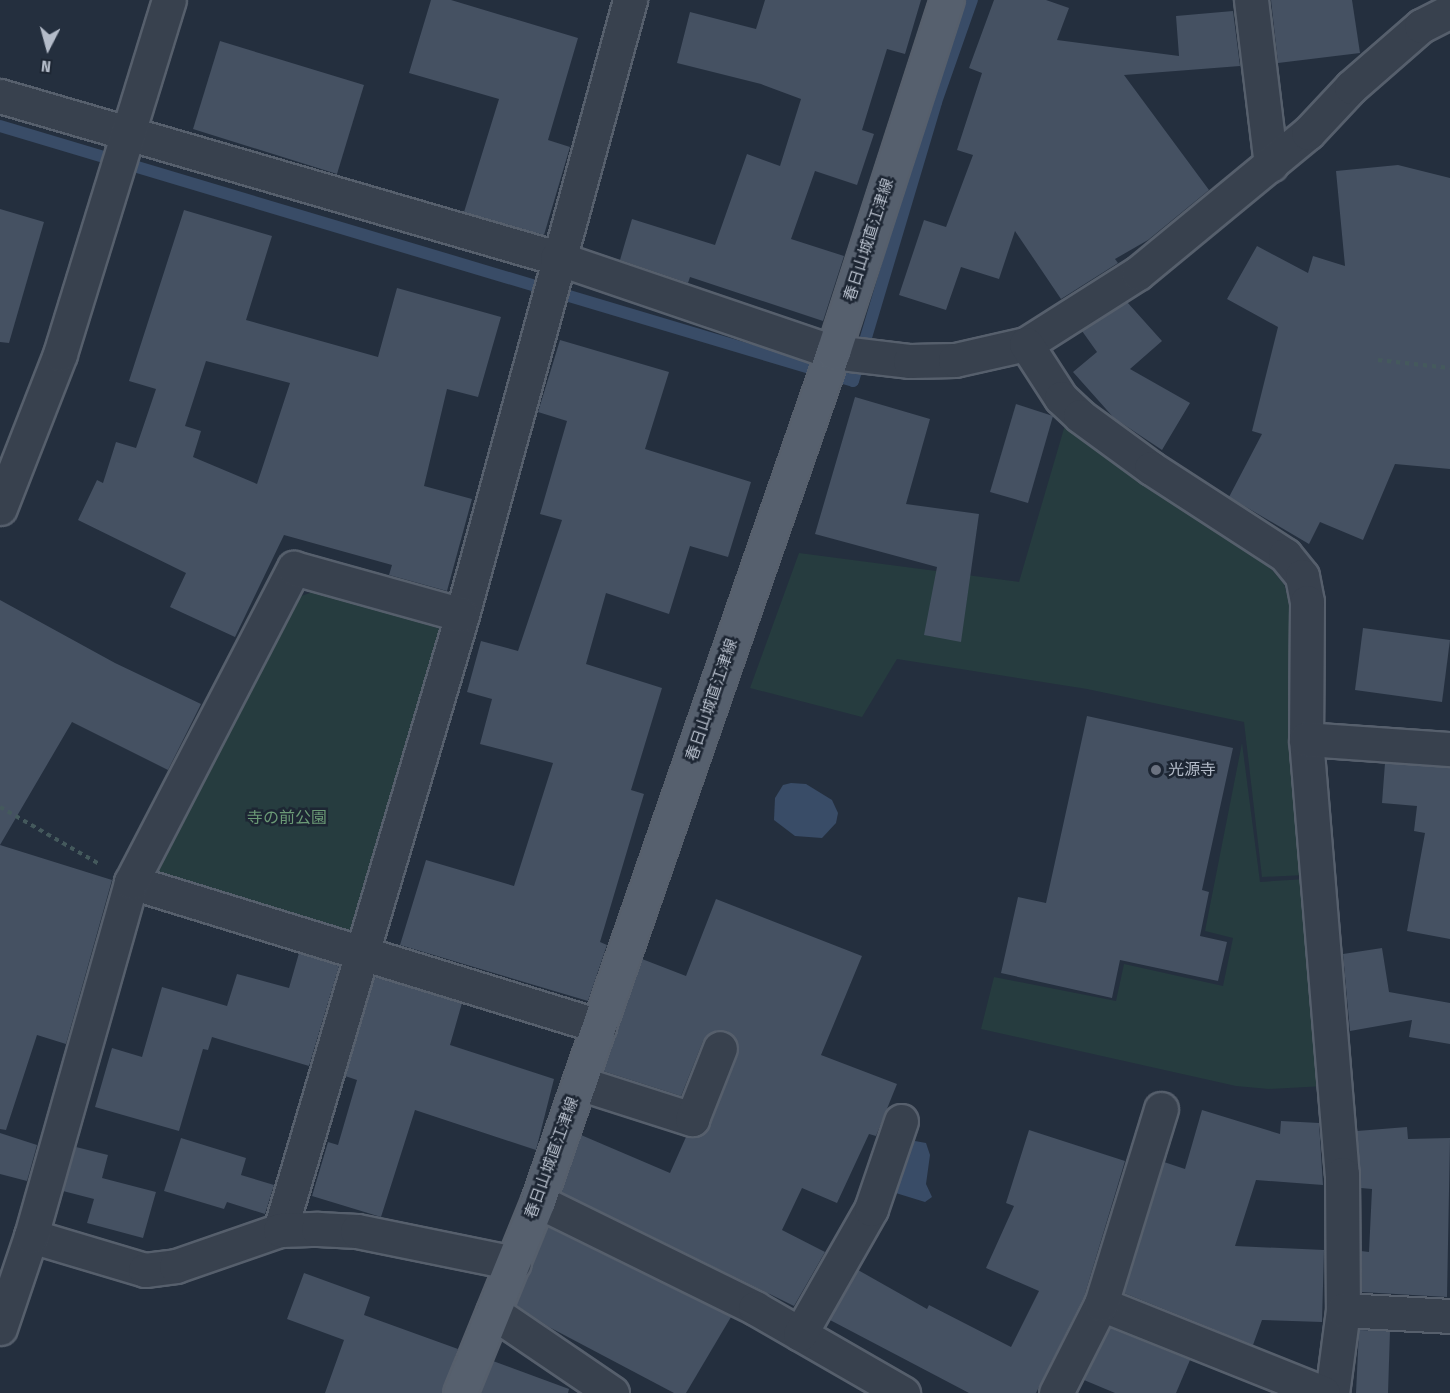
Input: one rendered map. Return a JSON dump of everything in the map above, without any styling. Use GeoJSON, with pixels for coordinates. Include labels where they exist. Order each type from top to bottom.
{"type":"FeatureCollection","features":[{"type":"Feature","properties":{"kind":"main road","name":"春日山城直江津線"},"geometry":{"type":"LineString","coordinates":[[460,1393],[538,1201],[833,352],[947,0]]}},
{"type":"Feature","properties":{"kind":"street"},"geometry":{"type":"LineString","coordinates":[[0,508],[60,354],[169,0]]}},
{"type":"Feature","properties":{"kind":"street"},"geometry":{"type":"LineString","coordinates":[[280,1230],[462,615],[557,258],[630,0]]}},
{"type":"Feature","properties":{"kind":"street"},"geometry":{"type":"LineString","coordinates":[[1251,0],[1271,165]]}},
{"type":"Feature","properties":{"kind":"street"},"geometry":{"type":"LineString","coordinates":[[0,96],[557,258],[833,352],[910,360],[955,360],[1026,344],[1138,273],[1271,165],[1421,26],[1450,10]]}},
{"type":"Feature","properties":{"kind":"street"},"geometry":{"type":"LineString","coordinates":[[1026,344],[1061,398],[1080,416],[1151,468],[1285,555],[1302,576],[1307,602],[1306,739],[1342,1174],[1343,1310],[1332,1393]]}},
{"type":"Feature","properties":{"kind":"street"},"geometry":{"type":"LineString","coordinates":[[0,1328],[31,1236],[131,882],[294,568],[462,615]]}},
{"type":"Feature","properties":{"kind":"street"},"geometry":{"type":"LineString","coordinates":[[1306,739],[1450,749]]}},
{"type":"Feature","properties":{"kind":"street"},"geometry":{"type":"LineString","coordinates":[[131,882],[361,955],[599,1026]]}},
{"type":"Feature","properties":{"kind":"street"},"geometry":{"type":"LineString","coordinates":[[579,1083],[692,1119],[720,1048]]}},
{"type":"Feature","properties":{"kind":"street"},"geometry":{"type":"LineString","coordinates":[[1056,1393],[1101,1304],[1161,1109]]}},
{"type":"Feature","properties":{"kind":"street"},"geometry":{"type":"LineString","coordinates":[[801,1334],[871,1209],[901,1121]]}},
{"type":"Feature","properties":{"kind":"street"},"geometry":{"type":"LineString","coordinates":[[538,1201],[801,1334],[903,1393]]}},
{"type":"Feature","properties":{"kind":"street"},"geometry":{"type":"LineString","coordinates":[[31,1236],[117,1265],[159,1270],[280,1230],[357,1231],[514,1263]]}},
{"type":"Feature","properties":{"kind":"street"},"geometry":{"type":"LineString","coordinates":[[1101,1304],[1323,1393]]}},
{"type":"Feature","properties":{"kind":"street"},"geometry":{"type":"LineString","coordinates":[[1343,1310],[1450,1316]]}},
{"type":"Feature","properties":{"kind":"street"},"geometry":{"type":"LineString","coordinates":[[493,1312],[612,1393]]}},
{"type":"Feature","properties":{"kind":"path"},"geometry":{"type":"LineString","coordinates":[[1378,360],[1450,368]]}},
{"type":"Feature","properties":{"kind":"path"},"geometry":{"type":"LineString","coordinates":[[0,807],[131,882]]}},
{"type":"Feature","properties":{"kind":"green space"},"geometry":{"type":"Polygon","coordinates":[[[1065,425],[1265,562],[1284,584],[1291,608],[1305,875],[1262,877],[1244,722],[1087,689],[897,659],[862,717],[750,688],[799,553],[1019,582],[1065,425]]]}},
{"type":"Feature","properties":{"kind":"green space","name":"寺の前公園"},"geometry":{"type":"Polygon","coordinates":[[[321,589],[440,629],[350,937],[154,876],[290,600],[321,589]]]}},
{"type":"Feature","properties":{"kind":"green space"},"geometry":{"type":"Polygon","coordinates":[[[1242,743],[1260,882],[1305,879],[1325,1086],[1269,1089],[1236,1086],[981,1029],[994,977],[1116,1001],[1124,964],[1223,986],[1233,938],[1205,931],[1242,743]]]}},
{"type":"Feature","properties":{"kind":"water"},"geometry":{"type":"Polygon","coordinates":[[[806,784],[832,800],[838,813],[836,823],[822,838],[795,836],[774,820],[775,798],[783,785],[806,784]]]}},
{"type":"Feature","properties":{"kind":"water"},"geometry":{"type":"Polygon","coordinates":[[[915,1141],[926,1143],[930,1155],[926,1184],[932,1197],[925,1202],[886,1190],[904,1146],[915,1141]]]}},
{"type":"Feature","properties":{"kind":"building"},"geometry":{"type":"Polygon","coordinates":[[[431,0],[451,0],[578,38],[548,140],[570,147],[544,235],[464,212],[499,99],[409,73],[431,0]]]}},
{"type":"Feature","properties":{"kind":"building"},"geometry":{"type":"Polygon","coordinates":[[[765,0],[921,0],[905,54],[887,49],[862,130],[874,134],[857,185],[815,171],[791,239],[844,256],[823,321],[690,277],[688,283],[620,260],[632,219],[715,245],[747,154],[780,166],[801,99],[761,84],[677,63],[690,12],[756,29],[765,0]]]}},
{"type":"Feature","properties":{"kind":"building"},"geometry":{"type":"Polygon","coordinates":[[[994,0],[1046,0],[1069,8],[1057,40],[1179,56],[1176,16],[1233,11],[1240,66],[1124,75],[1209,190],[1148,240],[1115,259],[1118,263],[1061,299],[1015,231],[999,279],[961,267],[946,310],[899,295],[924,220],[946,227],[973,155],[957,150],[982,73],[969,68],[994,0]]]}},
{"type":"Feature","properties":{"kind":"building"},"geometry":{"type":"Polygon","coordinates":[[[1271,0],[1352,0],[1360,53],[1278,63],[1271,0]]]}},
{"type":"Feature","properties":{"kind":"building"},"geometry":{"type":"Polygon","coordinates":[[[220,41],[364,85],[337,174],[193,129],[220,41]]]}},
{"type":"Feature","properties":{"kind":"building"},"geometry":{"type":"Polygon","coordinates":[[[1398,165],[1450,178],[1450,469],[1395,464],[1363,540],[1320,522],[1309,544],[1229,497],[1262,434],[1252,431],[1278,327],[1227,299],[1257,246],[1308,273],[1313,256],[1345,266],[1336,171],[1398,165]]]}},
{"type":"Feature","properties":{"kind":"building"},"geometry":{"type":"Polygon","coordinates":[[[0,209],[44,222],[9,343],[0,342],[0,209]]]}},
{"type":"Feature","properties":{"kind":"building"},"geometry":{"type":"Polygon","coordinates":[[[184,210],[272,236],[246,320],[378,357],[397,288],[501,317],[478,397],[447,389],[424,486],[472,499],[447,591],[389,575],[392,565],[284,535],[235,637],[170,607],[186,573],[78,520],[97,480],[103,483],[116,442],[136,448],[156,389],[129,381],[184,210]],[[206,361],[185,426],[201,431],[193,457],[257,484],[290,383],[206,361]]]}},
{"type":"Feature","properties":{"kind":"building"},"geometry":{"type":"Polygon","coordinates":[[[1127,302],[1162,341],[1130,369],[1190,403],[1162,450],[1114,418],[1073,372],[1097,352],[1082,331],[1127,302]]]}},
{"type":"Feature","properties":{"kind":"building"},"geometry":{"type":"Polygon","coordinates":[[[560,340],[669,372],[645,449],[751,482],[728,557],[690,546],[669,614],[606,593],[586,664],[662,688],[631,790],[644,794],[600,942],[607,945],[588,1001],[400,945],[426,860],[514,886],[553,763],[480,744],[492,699],[467,692],[481,641],[518,651],[562,520],[540,514],[567,421],[538,412],[560,340]]]}},
{"type":"Feature","properties":{"kind":"building"},"geometry":{"type":"Polygon","coordinates":[[[855,397],[930,419],[906,504],[979,514],[961,642],[924,635],[937,567],[815,534],[855,397]]]}},
{"type":"Feature","properties":{"kind":"building"},"geometry":{"type":"Polygon","coordinates":[[[1016,404],[1053,416],[1028,503],[990,492],[1016,404]]]}},
{"type":"Feature","properties":{"kind":"building"},"geometry":{"type":"Polygon","coordinates":[[[0,600],[115,663],[201,704],[168,770],[72,722],[0,845],[0,600]]]}},
{"type":"Feature","properties":{"kind":"building"},"geometry":{"type":"Polygon","coordinates":[[[1363,628],[1450,640],[1442,702],[1355,690],[1363,628]]]}},
{"type":"Feature","properties":{"kind":"building"},"geometry":{"type":"Polygon","coordinates":[[[1087,716],[1233,748],[1202,890],[1209,892],[1200,936],[1227,942],[1218,981],[1120,960],[1112,998],[1001,973],[1018,897],[1046,903],[1087,716]]]}},
{"type":"Feature","properties":{"kind":"building"},"geometry":{"type":"Polygon","coordinates":[[[1385,763],[1450,768],[1450,939],[1407,931],[1425,833],[1414,831],[1417,806],[1382,803],[1385,763]]]}},
{"type":"Feature","properties":{"kind":"building"},"geometry":{"type":"Polygon","coordinates":[[[0,845],[112,880],[66,1044],[37,1035],[6,1130],[0,1129],[0,845]]]}},
{"type":"Feature","properties":{"kind":"building"},"geometry":{"type":"Polygon","coordinates":[[[716,899],[862,956],[821,1055],[897,1084],[876,1136],[869,1134],[837,1203],[802,1188],[782,1230],[825,1252],[794,1306],[561,1192],[581,1135],[670,1173],[686,1137],[696,1137],[709,1126],[738,1054],[735,1037],[727,1031],[717,1030],[703,1041],[681,1096],[603,1071],[642,959],[686,976],[716,899]]]}},
{"type":"Feature","properties":{"kind":"building"},"geometry":{"type":"Polygon","coordinates":[[[1382,948],[1389,992],[1450,1003],[1450,1044],[1409,1037],[1412,1020],[1350,1031],[1343,954],[1382,948]]]}},
{"type":"Feature","properties":{"kind":"building"},"geometry":{"type":"Polygon","coordinates":[[[299,953],[339,966],[309,1066],[212,1037],[208,1050],[203,1049],[179,1131],[95,1107],[112,1048],[142,1057],[162,987],[227,1006],[237,974],[289,988],[299,953]]]}},
{"type":"Feature","properties":{"kind":"building"},"geometry":{"type":"Polygon","coordinates":[[[375,977],[462,1003],[450,1045],[554,1079],[536,1150],[415,1110],[381,1217],[312,1196],[328,1142],[338,1145],[357,1080],[345,1076],[375,977]]]}},
{"type":"Feature","properties":{"kind":"building"},"geometry":{"type":"Polygon","coordinates":[[[1202,1110],[1280,1134],[1281,1121],[1319,1123],[1323,1185],[1256,1180],[1235,1246],[1324,1250],[1322,1322],[1262,1320],[1253,1345],[1124,1293],[1164,1162],[1185,1169],[1202,1110]]]}},
{"type":"Feature","properties":{"kind":"building"},"geometry":{"type":"Polygon","coordinates":[[[1407,1127],[1408,1139],[1450,1138],[1447,1297],[1362,1292],[1361,1251],[1369,1252],[1372,1189],[1361,1188],[1357,1131],[1407,1127]]]}},
{"type":"Feature","properties":{"kind":"building"},"geometry":{"type":"Polygon","coordinates":[[[1029,1130],[1125,1161],[1084,1297],[1036,1393],[969,1393],[830,1320],[858,1270],[927,1309],[929,1305],[1011,1347],[1039,1291],[986,1268],[1014,1206],[1006,1203],[1029,1130]]]}},
{"type":"Feature","properties":{"kind":"building"},"geometry":{"type":"Polygon","coordinates":[[[0,1133],[37,1145],[27,1181],[0,1174],[0,1133]]]}},
{"type":"Feature","properties":{"kind":"building"},"geometry":{"type":"Polygon","coordinates":[[[181,1138],[246,1158],[241,1175],[274,1185],[265,1214],[227,1202],[224,1209],[164,1191],[181,1138]]]}},
{"type":"Feature","properties":{"kind":"building"},"geometry":{"type":"Polygon","coordinates":[[[76,1147],[108,1155],[102,1178],[156,1192],[143,1238],[87,1223],[94,1199],[63,1191],[76,1147]]]}},
{"type":"Feature","properties":{"kind":"building"},"geometry":{"type":"Polygon","coordinates":[[[548,1227],[731,1317],[686,1393],[674,1393],[549,1327],[516,1305],[548,1227]]]}},
{"type":"Feature","properties":{"kind":"building"},"geometry":{"type":"Polygon","coordinates":[[[304,1273],[370,1297],[364,1315],[458,1349],[442,1393],[325,1393],[344,1340],[287,1319],[304,1273]]]}},
{"type":"Feature","properties":{"kind":"building"},"geometry":{"type":"Polygon","coordinates":[[[1110,1328],[1190,1360],[1176,1393],[1115,1393],[1084,1380],[1110,1328]]]}},
{"type":"Feature","properties":{"kind":"building"},"geometry":{"type":"Polygon","coordinates":[[[1359,1330],[1390,1331],[1388,1393],[1356,1393],[1359,1330]]]}},
{"type":"Feature","properties":{"kind":"building"},"geometry":{"type":"Polygon","coordinates":[[[493,1361],[569,1389],[568,1393],[480,1393],[493,1361]]]}},
{"type":"Feature","properties":{"kind":"waterway"},"geometry":{"type":"LineString","coordinates":[[0,126],[853,381],[936,102],[972,0]]}},
{"type":"Feature","properties":{"kind":"place","name":"光源寺"},"geometry":{"type":"Point","coordinates":[1156,770]}}]}
